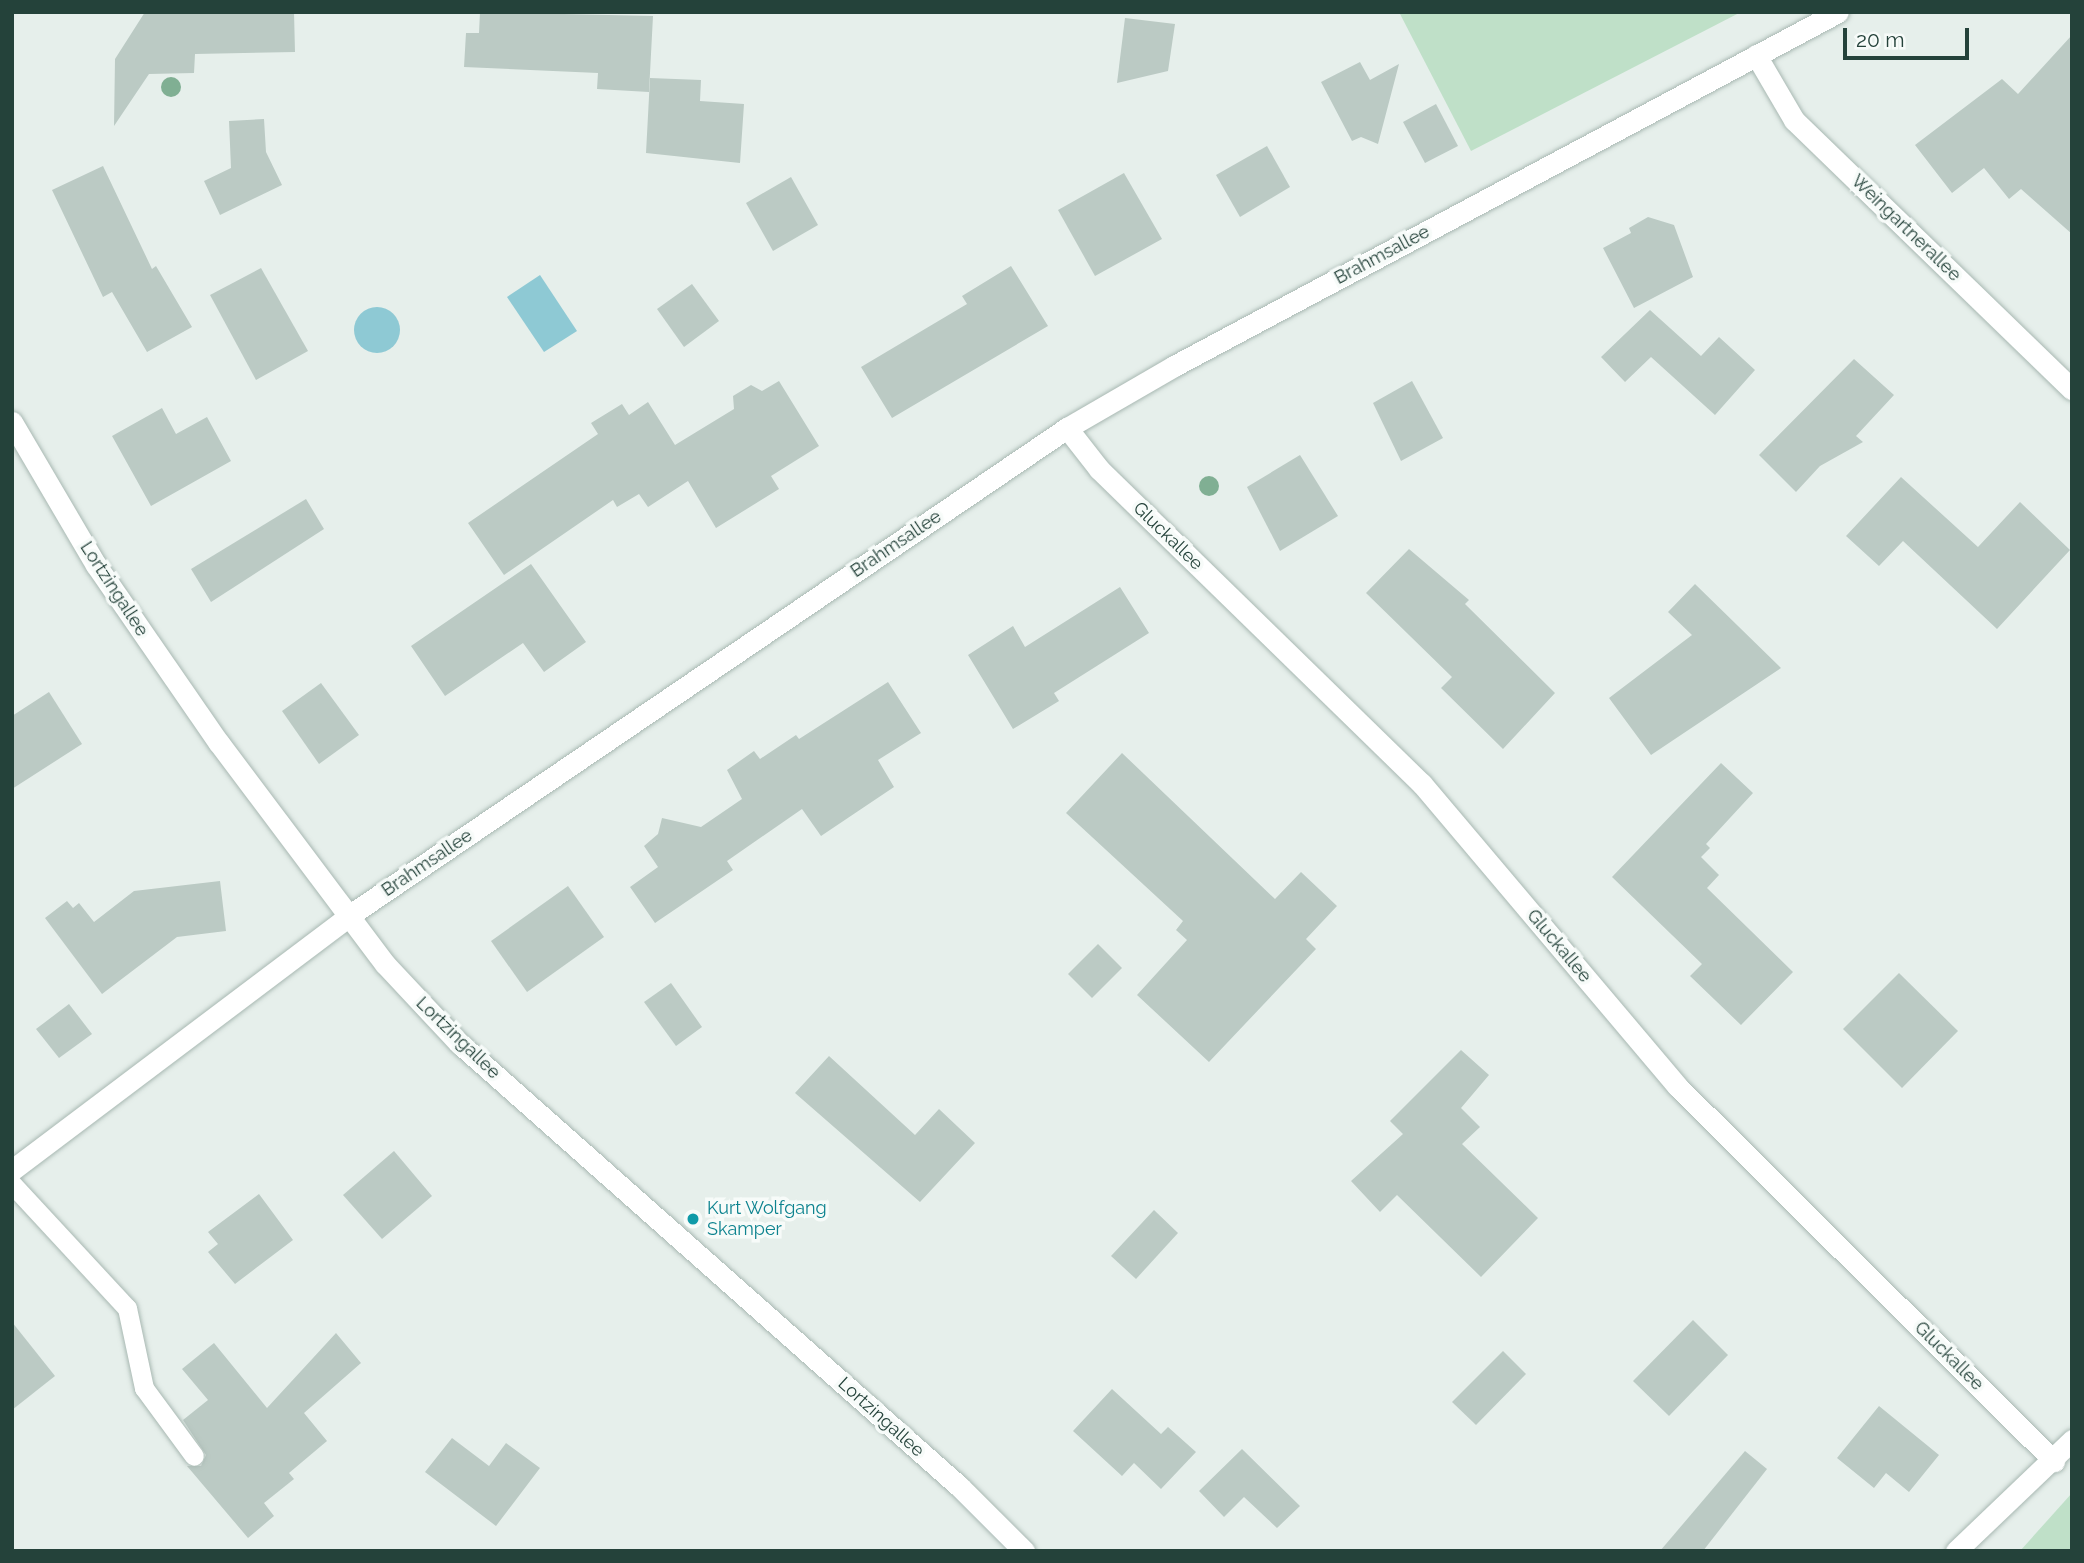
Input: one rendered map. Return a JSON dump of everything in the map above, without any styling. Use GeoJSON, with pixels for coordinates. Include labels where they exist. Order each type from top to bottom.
{"type":"FeatureCollection","features":[{"type":"Feature","properties":{"kind":"street","name":"Brahmsallee"},"geometry":{"type":"LineString","coordinates":[[12,1170],[350,915],[1067,428],[1838,12]]}},
{"type":"Feature","properties":{"kind":"street","name":"Weingartnerallee"},"geometry":{"type":"LineString","coordinates":[[1756,55],[1794,120],[2072,389]]}},
{"type":"Feature","properties":{"kind":"street","name":"Lortzingallee"},"geometry":{"type":"LineString","coordinates":[[12,422],[96,565],[219,743],[385,964],[459,1043],[960,1487],[1024,1551]]}},
{"type":"Feature","properties":{"kind":"street","name":"Gluckallee"},"geometry":{"type":"LineString","coordinates":[[1067,428],[1099,469],[1422,784],[1677,1086],[2054,1461]]}},
{"type":"Feature","properties":{"kind":"street"},"geometry":{"type":"LineString","coordinates":[[1956,1551],[2054,1461],[2072,1440]]}},
{"type":"Feature","properties":{"kind":"lane"},"geometry":{"type":"LineString","coordinates":[[12,1184],[127,1308],[144,1388],[194,1457]]}},
{"type":"Feature","properties":{"kind":"green space"},"geometry":{"type":"Polygon","coordinates":[[[1399,12],[1741,12],[1471,151],[1399,12]]]}},
{"type":"Feature","properties":{"kind":"green space"},"geometry":{"type":"Polygon","coordinates":[[[2072,1493],[2072,1551],[2020,1551],[2072,1493]]]}},
{"type":"Feature","properties":{"kind":"water"},"geometry":{"type":"Polygon","coordinates":[[[540,275],[577,331],[544,352],[507,297],[540,275]]]}},
{"type":"Feature","properties":{"kind":"water"},"geometry":{"type":"Polygon","coordinates":[[[377,307],[393,314],[400,330],[393,346],[377,353],[361,346],[354,330],[361,314],[377,307]]]}},
{"type":"Feature","properties":{"kind":"building"},"geometry":{"type":"Polygon","coordinates":[[[145,12],[294,12],[295,52],[195,54],[194,73],[149,74],[114,126],[115,59],[145,12]]]}},
{"type":"Feature","properties":{"kind":"building"},"geometry":{"type":"Polygon","coordinates":[[[480,12],[653,16],[649,92],[597,89],[598,73],[464,67],[466,33],[479,33],[480,12]]]}},
{"type":"Feature","properties":{"kind":"building"},"geometry":{"type":"Polygon","coordinates":[[[1125,18],[1175,24],[1168,71],[1117,83],[1125,18]]]}},
{"type":"Feature","properties":{"kind":"building"},"geometry":{"type":"Polygon","coordinates":[[[2072,35],[2072,234],[2021,189],[2009,199],[1984,168],[1952,193],[1915,145],[2002,79],[2018,94],[2072,35]]]}},
{"type":"Feature","properties":{"kind":"building"},"geometry":{"type":"Polygon","coordinates":[[[1360,62],[1370,80],[1399,64],[1378,144],[1361,137],[1352,141],[1321,82],[1360,62]]]}},
{"type":"Feature","properties":{"kind":"building"},"geometry":{"type":"Polygon","coordinates":[[[650,78],[701,80],[700,101],[744,104],[740,163],[646,153],[650,78]]]}},
{"type":"Feature","properties":{"kind":"building"},"geometry":{"type":"Polygon","coordinates":[[[1436,104],[1458,146],[1425,163],[1403,122],[1436,104]]]}},
{"type":"Feature","properties":{"kind":"building"},"geometry":{"type":"Polygon","coordinates":[[[264,119],[266,152],[282,185],[220,215],[204,181],[231,168],[229,121],[264,119]]]}},
{"type":"Feature","properties":{"kind":"building"},"geometry":{"type":"Polygon","coordinates":[[[1267,146],[1290,187],[1240,217],[1216,175],[1267,146]]]}},
{"type":"Feature","properties":{"kind":"building"},"geometry":{"type":"Polygon","coordinates":[[[103,166],[152,269],[156,266],[192,327],[147,352],[112,292],[103,297],[52,190],[103,166]]]}},
{"type":"Feature","properties":{"kind":"building"},"geometry":{"type":"Polygon","coordinates":[[[1124,173],[1162,239],[1095,276],[1058,210],[1124,173]]]}},
{"type":"Feature","properties":{"kind":"building"},"geometry":{"type":"Polygon","coordinates":[[[791,177],[818,225],[773,251],[746,203],[791,177]]]}},
{"type":"Feature","properties":{"kind":"building"},"geometry":{"type":"Polygon","coordinates":[[[1648,217],[1674,225],[1693,277],[1634,308],[1603,248],[1631,233],[1629,228],[1648,217]]]}},
{"type":"Feature","properties":{"kind":"building"},"geometry":{"type":"Polygon","coordinates":[[[1011,266],[1048,326],[892,418],[861,367],[967,304],[962,296],[1011,266]]]}},
{"type":"Feature","properties":{"kind":"building"},"geometry":{"type":"Polygon","coordinates":[[[261,268],[308,351],[256,380],[210,295],[261,268]]]}},
{"type":"Feature","properties":{"kind":"building"},"geometry":{"type":"Polygon","coordinates":[[[692,284],[719,321],[684,347],[657,309],[692,284]]]}},
{"type":"Feature","properties":{"kind":"building"},"geometry":{"type":"Polygon","coordinates":[[[1650,310],[1701,356],[1719,337],[1755,370],[1715,415],[1651,357],[1625,382],[1601,357],[1650,310]]]}},
{"type":"Feature","properties":{"kind":"building"},"geometry":{"type":"Polygon","coordinates":[[[1854,359],[1894,395],[1856,436],[1863,442],[1820,466],[1796,492],[1759,455],[1854,359]]]}},
{"type":"Feature","properties":{"kind":"building"},"geometry":{"type":"Polygon","coordinates":[[[779,381],[819,446],[771,476],[779,489],[716,528],[688,481],[648,507],[639,494],[617,507],[613,500],[504,575],[468,523],[598,434],[591,423],[622,404],[629,415],[648,402],[675,445],[734,409],[733,396],[751,385],[762,391],[779,381]]]}},
{"type":"Feature","properties":{"kind":"building"},"geometry":{"type":"Polygon","coordinates":[[[1412,381],[1443,438],[1401,461],[1373,403],[1412,381]]]}},
{"type":"Feature","properties":{"kind":"building"},"geometry":{"type":"Polygon","coordinates":[[[162,408],[176,434],[207,417],[231,461],[151,506],[112,436],[162,408]]]}},
{"type":"Feature","properties":{"kind":"building"},"geometry":{"type":"Polygon","coordinates":[[[1300,455],[1338,516],[1280,551],[1247,487],[1300,455]]]}},
{"type":"Feature","properties":{"kind":"building"},"geometry":{"type":"Polygon","coordinates":[[[1901,477],[1978,547],[2020,502],[2070,550],[1997,629],[1903,541],[1879,566],[1846,536],[1901,477]]]}},
{"type":"Feature","properties":{"kind":"building"},"geometry":{"type":"Polygon","coordinates":[[[306,499],[324,529],[211,602],[191,569],[306,499]]]}},
{"type":"Feature","properties":{"kind":"building"},"geometry":{"type":"Polygon","coordinates":[[[1409,549],[1469,600],[1465,604],[1555,693],[1503,749],[1441,688],[1452,677],[1366,593],[1409,549]]]}},
{"type":"Feature","properties":{"kind":"building"},"geometry":{"type":"Polygon","coordinates":[[[531,564],[586,642],[544,672],[523,643],[445,696],[411,646],[531,564]]]}},
{"type":"Feature","properties":{"kind":"building"},"geometry":{"type":"Polygon","coordinates":[[[1695,584],[1781,668],[1651,755],[1609,698],[1692,635],[1668,612],[1695,584]]]}},
{"type":"Feature","properties":{"kind":"building"},"geometry":{"type":"Polygon","coordinates":[[[1120,587],[1149,633],[1054,693],[1059,701],[1013,729],[968,655],[1013,626],[1025,647],[1120,587]]]}},
{"type":"Feature","properties":{"kind":"building"},"geometry":{"type":"Polygon","coordinates":[[[888,682],[921,733],[878,760],[894,787],[821,836],[802,809],[727,861],[733,870],[655,923],[630,887],[658,867],[644,846],[658,834],[662,818],[701,827],[742,799],[727,770],[754,751],[760,759],[796,735],[799,739],[888,682]]]}},
{"type":"Feature","properties":{"kind":"building"},"geometry":{"type":"Polygon","coordinates":[[[321,683],[359,735],[319,764],[282,711],[321,683]]]}},
{"type":"Feature","properties":{"kind":"building"},"geometry":{"type":"Polygon","coordinates":[[[49,692],[82,744],[12,789],[12,716],[49,692]]]}},
{"type":"Feature","properties":{"kind":"building"},"geometry":{"type":"Polygon","coordinates":[[[1122,753],[1275,899],[1301,872],[1337,906],[1306,939],[1316,949],[1209,1062],[1137,995],[1187,940],[1176,930],[1183,921],[1066,813],[1122,753]]]}},
{"type":"Feature","properties":{"kind":"building"},"geometry":{"type":"Polygon","coordinates":[[[1721,763],[1753,793],[1706,844],[1710,848],[1701,857],[1719,875],[1707,888],[1793,972],[1741,1025],[1690,976],[1702,964],[1612,877],[1721,763]]]}},
{"type":"Feature","properties":{"kind":"building"},"geometry":{"type":"Polygon","coordinates":[[[220,881],[226,931],[177,937],[102,994],[45,918],[67,901],[73,908],[79,903],[94,922],[134,891],[220,881]]]}},
{"type":"Feature","properties":{"kind":"building"},"geometry":{"type":"Polygon","coordinates":[[[568,886],[604,937],[527,992],[491,941],[568,886]]]}},
{"type":"Feature","properties":{"kind":"building"},"geometry":{"type":"Polygon","coordinates":[[[1098,944],[1122,968],[1092,998],[1068,974],[1098,944]]]}},
{"type":"Feature","properties":{"kind":"building"},"geometry":{"type":"Polygon","coordinates":[[[1899,973],[1958,1031],[1902,1088],[1843,1029],[1899,973]]]}},
{"type":"Feature","properties":{"kind":"building"},"geometry":{"type":"Polygon","coordinates":[[[671,983],[702,1027],[676,1046],[644,1002],[671,983]]]}},
{"type":"Feature","properties":{"kind":"building"},"geometry":{"type":"Polygon","coordinates":[[[69,1004],[92,1034],[59,1058],[36,1029],[69,1004]]]}},
{"type":"Feature","properties":{"kind":"building"},"geometry":{"type":"Polygon","coordinates":[[[1461,1050],[1489,1075],[1461,1108],[1480,1127],[1462,1144],[1538,1218],[1481,1277],[1397,1195],[1380,1212],[1351,1181],[1403,1134],[1390,1121],[1461,1050]]]}},
{"type":"Feature","properties":{"kind":"building"},"geometry":{"type":"Polygon","coordinates":[[[829,1056],[915,1135],[939,1109],[975,1143],[920,1202],[795,1093],[829,1056]]]}},
{"type":"Feature","properties":{"kind":"building"},"geometry":{"type":"Polygon","coordinates":[[[394,1151],[432,1196],[382,1239],[343,1195],[394,1151]]]}},
{"type":"Feature","properties":{"kind":"building"},"geometry":{"type":"Polygon","coordinates":[[[259,1194],[293,1240],[235,1284],[208,1252],[218,1244],[208,1232],[259,1194]]]}},
{"type":"Feature","properties":{"kind":"building"},"geometry":{"type":"Polygon","coordinates":[[[1154,1210],[1178,1233],[1136,1279],[1111,1256],[1154,1210]]]}},
{"type":"Feature","properties":{"kind":"building"},"geometry":{"type":"Polygon","coordinates":[[[1693,1320],[1728,1355],[1669,1416],[1633,1381],[1693,1320]]]}},
{"type":"Feature","properties":{"kind":"building"},"geometry":{"type":"Polygon","coordinates":[[[12,1322],[55,1376],[12,1410],[12,1322]]]}},
{"type":"Feature","properties":{"kind":"building"},"geometry":{"type":"Polygon","coordinates":[[[336,1333],[361,1363],[304,1413],[327,1441],[289,1473],[294,1479],[264,1503],[274,1516],[248,1538],[187,1466],[201,1466],[206,1455],[183,1420],[208,1400],[182,1369],[214,1343],[267,1408],[336,1333]]]}},
{"type":"Feature","properties":{"kind":"building"},"geometry":{"type":"Polygon","coordinates":[[[1503,1351],[1526,1374],[1476,1425],[1452,1402],[1503,1351]]]}},
{"type":"Feature","properties":{"kind":"building"},"geometry":{"type":"Polygon","coordinates":[[[1112,1389],[1161,1434],[1168,1427],[1196,1452],[1161,1489],[1134,1463],[1122,1476],[1073,1431],[1112,1389]]]}},
{"type":"Feature","properties":{"kind":"building"},"geometry":{"type":"Polygon","coordinates":[[[1879,1406],[1939,1455],[1909,1492],[1886,1473],[1874,1488],[1837,1458],[1879,1406]]]}},
{"type":"Feature","properties":{"kind":"building"},"geometry":{"type":"Polygon","coordinates":[[[452,1438],[489,1466],[506,1443],[540,1468],[496,1526],[425,1472],[452,1438]]]}},
{"type":"Feature","properties":{"kind":"building"},"geometry":{"type":"Polygon","coordinates":[[[1242,1449],[1300,1506],[1277,1528],[1244,1497],[1224,1517],[1199,1491],[1242,1449]]]}},
{"type":"Feature","properties":{"kind":"building"},"geometry":{"type":"Polygon","coordinates":[[[1745,1451],[1767,1469],[1703,1551],[1660,1551],[1745,1451]]]}},
{"type":"Feature","properties":{"kind":"place","name":"Kurt Wolfgang Skamper"},"geometry":{"type":"Point","coordinates":[693,1219]}}]}
